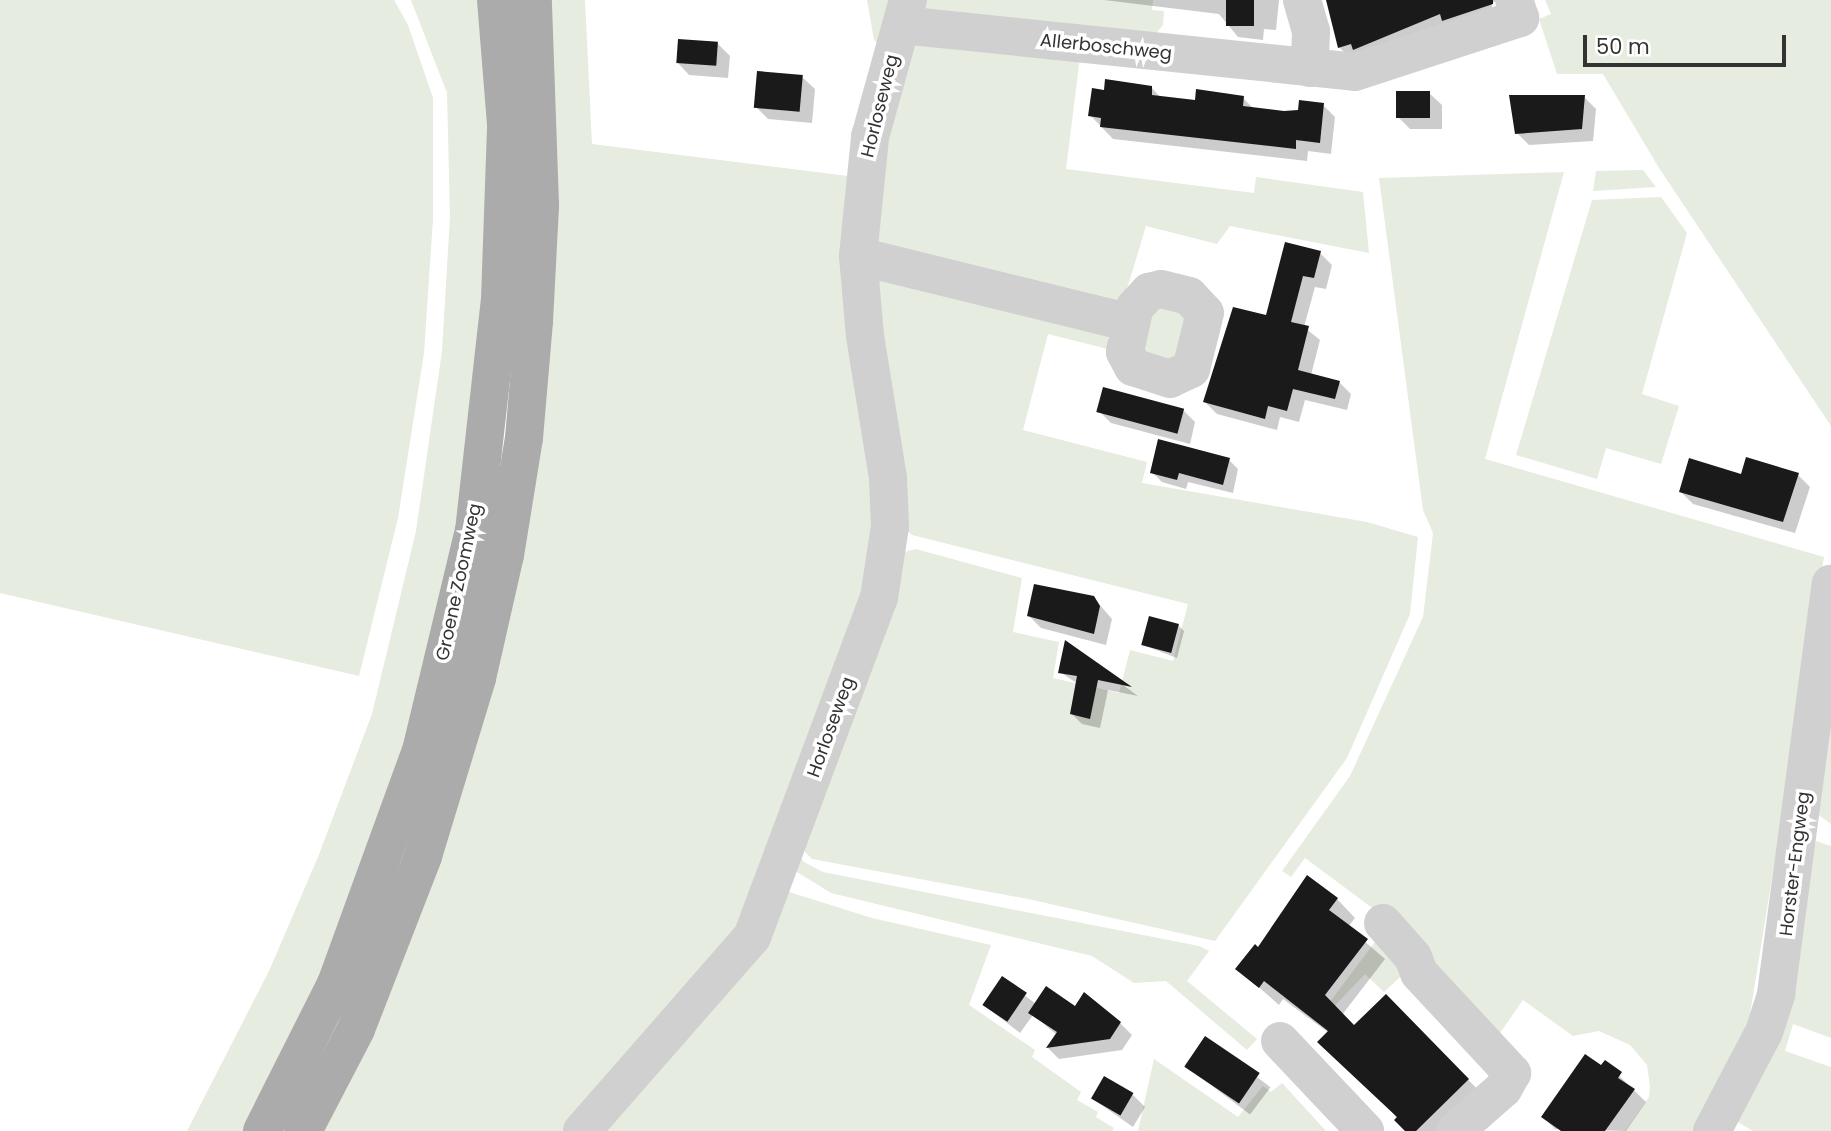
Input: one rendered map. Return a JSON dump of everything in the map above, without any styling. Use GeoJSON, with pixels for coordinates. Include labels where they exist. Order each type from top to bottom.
{"type":"FeatureCollection","features":[{"type":"Feature","properties":{"kind":"main road","name":"Groene Zoomweg"},"geometry":{"type":"LineString","coordinates":[[262,1131],[336,984],[421,751],[474,531],[500,300],[506,124],[496,0]]}},
{"type":"Feature","properties":{"kind":"main road","name":"Groene Zoomweg"},"geometry":{"type":"LineString","coordinates":[[303,1131],[356,1029],[423,856],[477,678],[505,555],[524,438],[540,205],[533,0]]}},
{"type":"Feature","properties":{"kind":"street"},"geometry":{"type":"LineString","coordinates":[[1302,0],[1311,31],[1310,68]]}},
{"type":"Feature","properties":{"kind":"street","name":"Allerboschweg"},"geometry":{"type":"LineString","coordinates":[[905,13],[1355,72],[1520,18],[1514,0]]}},
{"type":"Feature","properties":{"kind":"street","name":"Horloseweg"},"geometry":{"type":"LineString","coordinates":[[582,1131],[752,937],[879,598],[890,526],[888,478],[864,336],[858,256],[870,137],[905,13]]}},
{"type":"Feature","properties":{"kind":"street"},"geometry":{"type":"LineString","coordinates":[[858,256],[1131,323]]}},
{"type":"Feature","properties":{"kind":"street","name":"Horster-Engweg"},"geometry":{"type":"LineString","coordinates":[[1712,1131],[1759,1043],[1776,994],[1831,584]]}},
{"type":"Feature","properties":{"kind":"street"},"geometry":{"type":"LineString","coordinates":[[1383,923],[1413,957],[1419,973],[1512,1073],[1503,1089],[1455,1131]]}},
{"type":"Feature","properties":{"kind":"street"},"geometry":{"type":"LineString","coordinates":[[1280,1041],[1365,1131]]}},
{"type":"Feature","properties":{"kind":"shaded area"},"geometry":{"type":"Polygon","coordinates":[[[0,0],[394,0],[408,25],[433,98],[433,219],[424,353],[398,518],[359,676],[0,593],[0,0]]]}},
{"type":"Feature","properties":{"kind":"shaded area"},"geometry":{"type":"Polygon","coordinates":[[[411,0],[483,0],[494,123],[490,301],[464,528],[409,750],[325,980],[251,1131],[187,1131],[269,971],[318,857],[372,714],[416,531],[442,351],[450,217],[447,93],[411,0]]]}},
{"type":"Feature","properties":{"kind":"shaded area"},"geometry":{"type":"Polygon","coordinates":[[[542,0],[585,0],[592,144],[856,177],[879,481],[871,592],[751,919],[570,1131],[313,1131],[499,631],[542,0]]]}},
{"type":"Feature","properties":{"kind":"shaded area"},"geometry":{"type":"Polygon","coordinates":[[[867,0],[900,0],[879,44],[874,40],[867,0]]]}},
{"type":"Feature","properties":{"kind":"shaded area"},"geometry":{"type":"Polygon","coordinates":[[[919,0],[1153,0],[1152,10],[1164,11],[1163,25],[1153,37],[927,13],[919,0]]]}},
{"type":"Feature","properties":{"kind":"shaded area"},"geometry":{"type":"Polygon","coordinates":[[[1545,0],[1831,0],[1831,426],[1659,168],[1603,74],[1557,74],[1539,19],[1551,14],[1545,0]]]}},
{"type":"Feature","properties":{"kind":"shaded area"},"geometry":{"type":"Polygon","coordinates":[[[903,43],[1080,57],[1066,169],[1254,193],[1256,177],[1363,192],[1369,253],[1230,226],[1217,244],[1146,226],[1124,299],[1117,306],[874,246],[871,182],[903,43]]]}},
{"type":"Feature","properties":{"kind":"shaded area"},"geometry":{"type":"Polygon","coordinates":[[[1643,170],[1656,187],[1593,191],[1596,171],[1643,170]]]}},
{"type":"Feature","properties":{"kind":"shaded area"},"geometry":{"type":"Polygon","coordinates":[[[1564,172],[1485,459],[1824,557],[1750,1014],[1728,1077],[1699,1131],[1625,1131],[1649,1097],[1650,1087],[1647,1065],[1630,1045],[1599,1031],[1573,1036],[1523,1000],[1500,1033],[1422,958],[1429,950],[1305,858],[1291,877],[1282,871],[1350,776],[1423,617],[1433,533],[1423,510],[1379,178],[1564,172]]]}},
{"type":"Feature","properties":{"kind":"shaded area"},"geometry":{"type":"Polygon","coordinates":[[[1661,197],[1687,233],[1642,394],[1679,406],[1661,464],[1606,448],[1597,479],[1516,455],[1592,200],[1661,197]]]}},
{"type":"Feature","properties":{"kind":"shaded area"},"geometry":{"type":"Polygon","coordinates":[[[871,275],[1105,329],[1112,350],[1048,334],[1023,430],[1147,462],[1142,483],[1367,522],[1418,537],[1410,614],[1347,758],[1215,941],[1028,899],[812,859],[805,852],[801,839],[904,552],[916,549],[1022,578],[1013,632],[1059,642],[1053,678],[1119,693],[1130,650],[1173,661],[1188,604],[912,535],[903,528],[871,275]]]}},
{"type":"Feature","properties":{"kind":"shaded area"},"geometry":{"type":"Polygon","coordinates":[[[1148,305],[1189,307],[1175,367],[1135,346],[1148,305]]]}},
{"type":"Feature","properties":{"kind":"shaded area"},"geometry":{"type":"Polygon","coordinates":[[[1831,646],[1831,824],[1816,813],[1831,646]]]}},
{"type":"Feature","properties":{"kind":"shaded area"},"geometry":{"type":"Polygon","coordinates":[[[1816,841],[1831,846],[1831,1038],[1793,1024],[1785,1051],[1831,1067],[1831,1131],[1753,1131],[1734,1120],[1816,841]]]}},
{"type":"Feature","properties":{"kind":"shaded area"},"geometry":{"type":"Polygon","coordinates":[[[795,851],[804,862],[823,872],[1199,946],[1209,951],[1187,981],[1257,1039],[1247,1050],[1166,981],[1134,983],[1092,956],[831,893],[789,867],[795,851]]]}},
{"type":"Feature","properties":{"kind":"shaded area"},"geometry":{"type":"Polygon","coordinates":[[[786,891],[872,918],[991,945],[969,1005],[1035,1050],[1032,1057],[1081,1092],[1077,1100],[1098,1112],[1096,1117],[1114,1128],[1112,1131],[592,1131],[786,891]]]}},
{"type":"Feature","properties":{"kind":"shaded area"},"geometry":{"type":"Polygon","coordinates":[[[1381,934],[1409,969],[1384,992],[1365,974],[1324,1017],[1320,1015],[1381,934]]]}},
{"type":"Feature","properties":{"kind":"shaded area"},"geometry":{"type":"Polygon","coordinates":[[[1154,1059],[1238,1117],[1263,1086],[1271,1092],[1282,1083],[1326,1131],[1138,1131],[1154,1059]]]}},
{"type":"Feature","properties":{"kind":"building"},"geometry":{"type":"Polygon","coordinates":[[[1226,0],[1254,0],[1254,26],[1226,26],[1226,0]]]}},
{"type":"Feature","properties":{"kind":"building"},"geometry":{"type":"Polygon","coordinates":[[[1326,0],[1493,0],[1493,4],[1442,21],[1440,14],[1353,50],[1351,44],[1338,48],[1326,0]]]}},
{"type":"Feature","properties":{"kind":"building"},"geometry":{"type":"Polygon","coordinates":[[[678,39],[718,42],[716,66],[676,63],[678,39]]]}},
{"type":"Feature","properties":{"kind":"building"},"geometry":{"type":"Polygon","coordinates":[[[757,71],[803,75],[800,112],[754,108],[757,71]]]}},
{"type":"Feature","properties":{"kind":"building"},"geometry":{"type":"Polygon","coordinates":[[[1105,79],[1152,86],[1152,95],[1195,100],[1196,89],[1244,96],[1243,106],[1284,111],[1298,110],[1299,100],[1324,103],[1320,143],[1296,140],[1296,149],[1100,127],[1101,118],[1088,116],[1092,88],[1104,90],[1105,79]]]}},
{"type":"Feature","properties":{"kind":"building"},"geometry":{"type":"Polygon","coordinates":[[[1396,91],[1430,91],[1430,118],[1396,118],[1396,91]]]}},
{"type":"Feature","properties":{"kind":"building"},"geometry":{"type":"Polygon","coordinates":[[[1509,95],[1585,95],[1582,129],[1515,134],[1509,95]]]}},
{"type":"Feature","properties":{"kind":"building"},"geometry":{"type":"Polygon","coordinates":[[[1285,242],[1321,251],[1314,278],[1303,276],[1291,322],[1309,326],[1298,370],[1340,381],[1335,399],[1293,389],[1287,411],[1268,406],[1265,419],[1203,402],[1233,307],[1266,315],[1285,242]]]}},
{"type":"Feature","properties":{"kind":"building"},"geometry":{"type":"Polygon","coordinates":[[[1103,387],[1184,409],[1177,434],[1096,412],[1103,387]]]}},
{"type":"Feature","properties":{"kind":"building"},"geometry":{"type":"Polygon","coordinates":[[[1158,439],[1230,458],[1223,485],[1179,473],[1177,480],[1150,473],[1158,439]]]}},
{"type":"Feature","properties":{"kind":"building"},"geometry":{"type":"Polygon","coordinates":[[[1746,457],[1799,473],[1783,522],[1679,492],[1689,458],[1741,474],[1746,457]]]}},
{"type":"Feature","properties":{"kind":"building"},"geometry":{"type":"Polygon","coordinates":[[[1034,584],[1094,596],[1100,606],[1094,634],[1027,616],[1034,584]]]}},
{"type":"Feature","properties":{"kind":"building"},"geometry":{"type":"Polygon","coordinates":[[[1149,616],[1179,624],[1171,653],[1141,645],[1149,616]]]}},
{"type":"Feature","properties":{"kind":"building"},"geometry":{"type":"Polygon","coordinates":[[[1065,640],[1132,687],[1098,680],[1090,719],[1070,714],[1077,676],[1058,673],[1065,640]]]}},
{"type":"Feature","properties":{"kind":"building"},"geometry":{"type":"Polygon","coordinates":[[[1307,875],[1338,898],[1329,910],[1368,939],[1325,995],[1354,1025],[1386,994],[1469,1079],[1416,1131],[1405,1131],[1394,1120],[1397,1117],[1317,1042],[1328,1031],[1264,981],[1259,988],[1235,969],[1255,944],[1258,947],[1307,875]]]}},
{"type":"Feature","properties":{"kind":"building"},"geometry":{"type":"Polygon","coordinates":[[[1002,976],[1027,993],[1007,1022],[982,1005],[1002,976]]]}},
{"type":"Feature","properties":{"kind":"building"},"geometry":{"type":"Polygon","coordinates":[[[1046,986],[1075,1006],[1084,992],[1121,1022],[1110,1039],[1046,1048],[1057,1032],[1028,1013],[1046,986]]]}},
{"type":"Feature","properties":{"kind":"building"},"geometry":{"type":"Polygon","coordinates":[[[1205,1036],[1260,1073],[1239,1104],[1184,1067],[1205,1036]]]}},
{"type":"Feature","properties":{"kind":"building"},"geometry":{"type":"Polygon","coordinates":[[[1585,1054],[1601,1065],[1605,1060],[1622,1072],[1618,1078],[1635,1089],[1605,1131],[1561,1131],[1541,1117],[1585,1054]]]}},
{"type":"Feature","properties":{"kind":"building"},"geometry":{"type":"Polygon","coordinates":[[[1104,1076],[1133,1093],[1120,1116],[1091,1099],[1104,1076]]]}}]}
